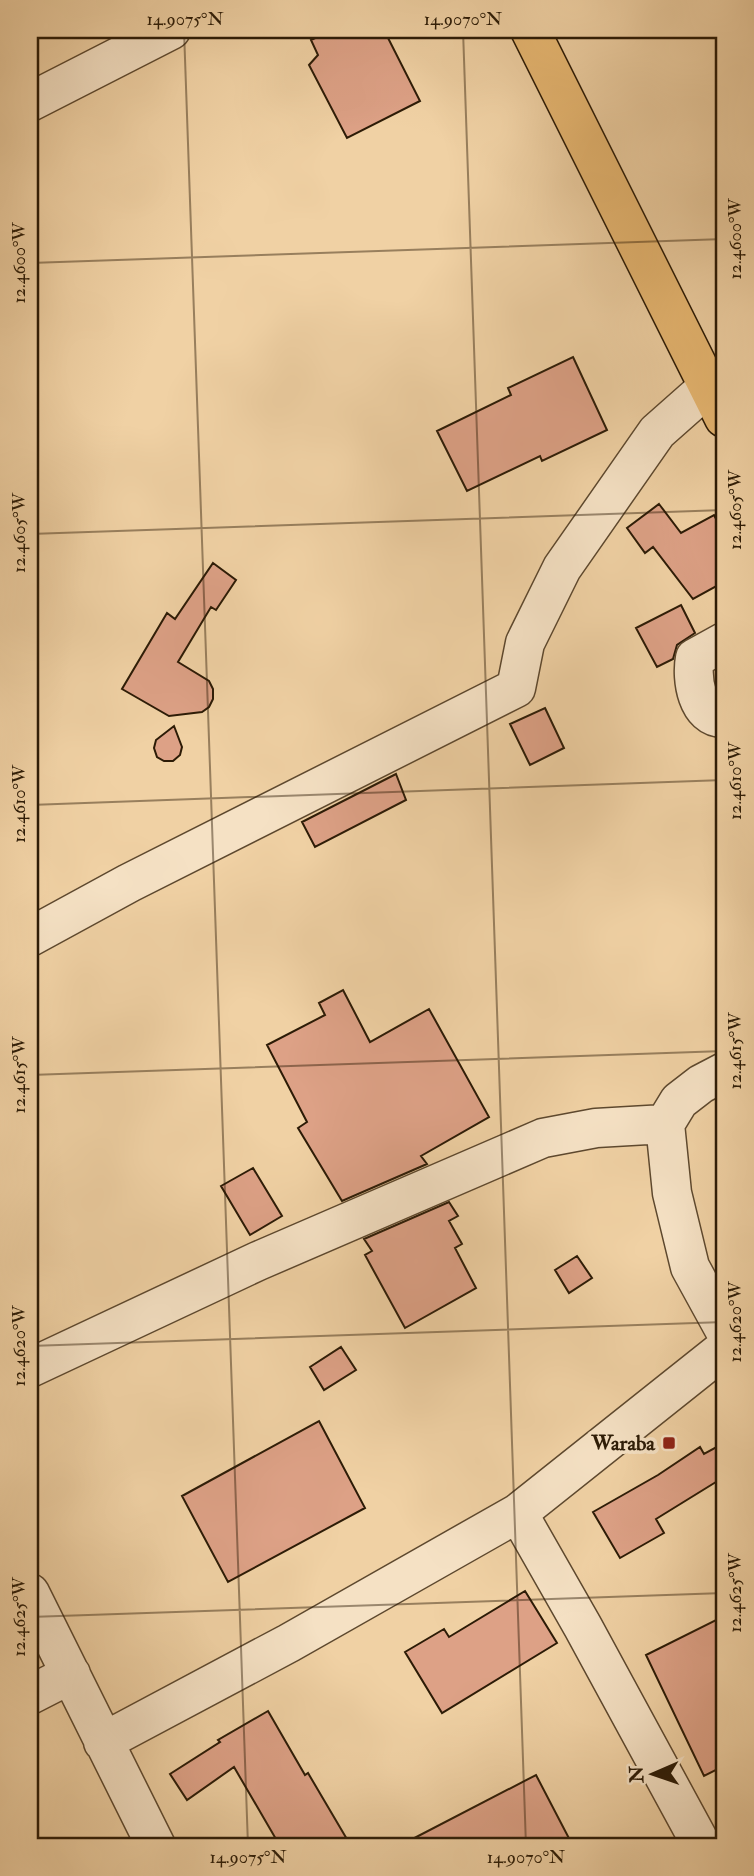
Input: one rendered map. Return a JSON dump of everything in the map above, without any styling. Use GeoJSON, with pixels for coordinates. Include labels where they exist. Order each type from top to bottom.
{"type":"FeatureCollection","features":[{"type":"Feature","properties":{"kind":"main road"},"geometry":{"type":"LineString","coordinates":[[530,30],[712,377]]}},
{"type":"Feature","properties":{"kind":"street"},"geometry":{"type":"LineString","coordinates":[[30,102],[171,30]]}},
{"type":"Feature","properties":{"kind":"street"},"geometry":{"type":"LineString","coordinates":[[30,937],[129,883],[516,688],[525,643],[562,568],[657,432],[712,377]]}},
{"type":"Feature","properties":{"kind":"street"},"geometry":{"type":"LineString","coordinates":[[724,642],[695,658],[692,670],[700,703],[708,715],[724,718]]}},
{"type":"Feature","properties":{"kind":"street"},"geometry":{"type":"LineString","coordinates":[[724,1073],[701,1084],[679,1101],[665,1124],[672,1193],[690,1267],[724,1329]]}},
{"type":"Feature","properties":{"kind":"street"},"geometry":{"type":"LineString","coordinates":[[30,1368],[258,1261],[543,1138],[596,1128],[665,1124]]}},
{"type":"Feature","properties":{"kind":"street"},"geometry":{"type":"LineString","coordinates":[[103,1742],[289,1643],[518,1513],[724,1349]]}},
{"type":"Feature","properties":{"kind":"street"},"geometry":{"type":"LineString","coordinates":[[518,1513],[702,1846]]}},
{"type":"Feature","properties":{"kind":"street"},"geometry":{"type":"LineString","coordinates":[[30,1593],[156,1846]]}},
{"type":"Feature","properties":{"kind":"street"},"geometry":{"type":"LineString","coordinates":[[30,1695],[71,1674]]}},
{"type":"Feature","properties":{"kind":"building"},"geometry":{"type":"Polygon","coordinates":[[[332,30],[384,30],[420,101],[347,138],[309,65],[318,55],[311,40],[332,30]]]}},
{"type":"Feature","properties":{"kind":"building"},"geometry":{"type":"Polygon","coordinates":[[[573,357],[607,430],[542,461],[540,456],[467,491],[437,431],[511,395],[508,388],[573,357]]]}},
{"type":"Feature","properties":{"kind":"building"},"geometry":{"type":"Polygon","coordinates":[[[659,504],[681,533],[714,515],[724,534],[724,582],[693,599],[653,547],[645,553],[627,528],[659,504]]]}},
{"type":"Feature","properties":{"kind":"building"},"geometry":{"type":"Polygon","coordinates":[[[213,563],[236,580],[216,610],[211,607],[178,662],[209,681],[213,689],[213,699],[209,707],[202,712],[169,716],[122,689],[167,613],[175,619],[213,563]]]}},
{"type":"Feature","properties":{"kind":"building"},"geometry":{"type":"Polygon","coordinates":[[[681,605],[695,633],[677,645],[673,659],[657,667],[636,628],[681,605]]]}},
{"type":"Feature","properties":{"kind":"building"},"geometry":{"type":"Polygon","coordinates":[[[545,708],[564,748],[530,765],[510,724],[545,708]]]}},
{"type":"Feature","properties":{"kind":"building"},"geometry":{"type":"Polygon","coordinates":[[[174,726],[182,747],[180,755],[173,761],[164,761],[157,757],[154,748],[156,740],[174,726]]]}},
{"type":"Feature","properties":{"kind":"building"},"geometry":{"type":"Polygon","coordinates":[[[396,774],[406,800],[315,847],[302,822],[396,774]]]}},
{"type":"Feature","properties":{"kind":"building"},"geometry":{"type":"Polygon","coordinates":[[[343,990],[370,1042],[429,1009],[489,1117],[421,1156],[427,1164],[342,1201],[298,1128],[307,1122],[267,1045],[325,1015],[319,1003],[343,990]]]}},
{"type":"Feature","properties":{"kind":"building"},"geometry":{"type":"Polygon","coordinates":[[[253,1168],[282,1216],[250,1235],[221,1186],[253,1168]]]}},
{"type":"Feature","properties":{"kind":"building"},"geometry":{"type":"Polygon","coordinates":[[[449,1202],[458,1216],[449,1221],[462,1244],[455,1248],[476,1288],[405,1328],[365,1255],[372,1251],[364,1239],[449,1202]]]}},
{"type":"Feature","properties":{"kind":"building"},"geometry":{"type":"Polygon","coordinates":[[[577,1256],[592,1278],[569,1293],[555,1270],[577,1256]]]}},
{"type":"Feature","properties":{"kind":"building"},"geometry":{"type":"Polygon","coordinates":[[[341,1347],[356,1370],[324,1390],[310,1367],[341,1347]]]}},
{"type":"Feature","properties":{"kind":"building"},"geometry":{"type":"Polygon","coordinates":[[[319,1421],[365,1508],[228,1582],[182,1496],[319,1421]]]}},
{"type":"Feature","properties":{"kind":"building"},"geometry":{"type":"Polygon","coordinates":[[[724,1443],[724,1477],[656,1519],[664,1533],[620,1558],[593,1512],[658,1475],[700,1447],[704,1454],[724,1443]]]}},
{"type":"Feature","properties":{"kind":"building"},"geometry":{"type":"Polygon","coordinates":[[[525,1591],[557,1643],[442,1713],[405,1652],[444,1629],[449,1637],[525,1591]]]}},
{"type":"Feature","properties":{"kind":"building"},"geometry":{"type":"Polygon","coordinates":[[[724,1616],[724,1766],[704,1776],[646,1655],[724,1616]]]}},
{"type":"Feature","properties":{"kind":"building"},"geometry":{"type":"Polygon","coordinates":[[[268,1711],[351,1846],[280,1846],[234,1767],[187,1800],[170,1774],[220,1742],[218,1740],[268,1711]]]}},
{"type":"Feature","properties":{"kind":"building"},"geometry":{"type":"Polygon","coordinates":[[[536,1775],[573,1846],[399,1846],[536,1775]]]}},
{"type":"Feature","properties":{"kind":"place","name":"Waraba"},"geometry":{"type":"Point","coordinates":[669,1443]}}]}
